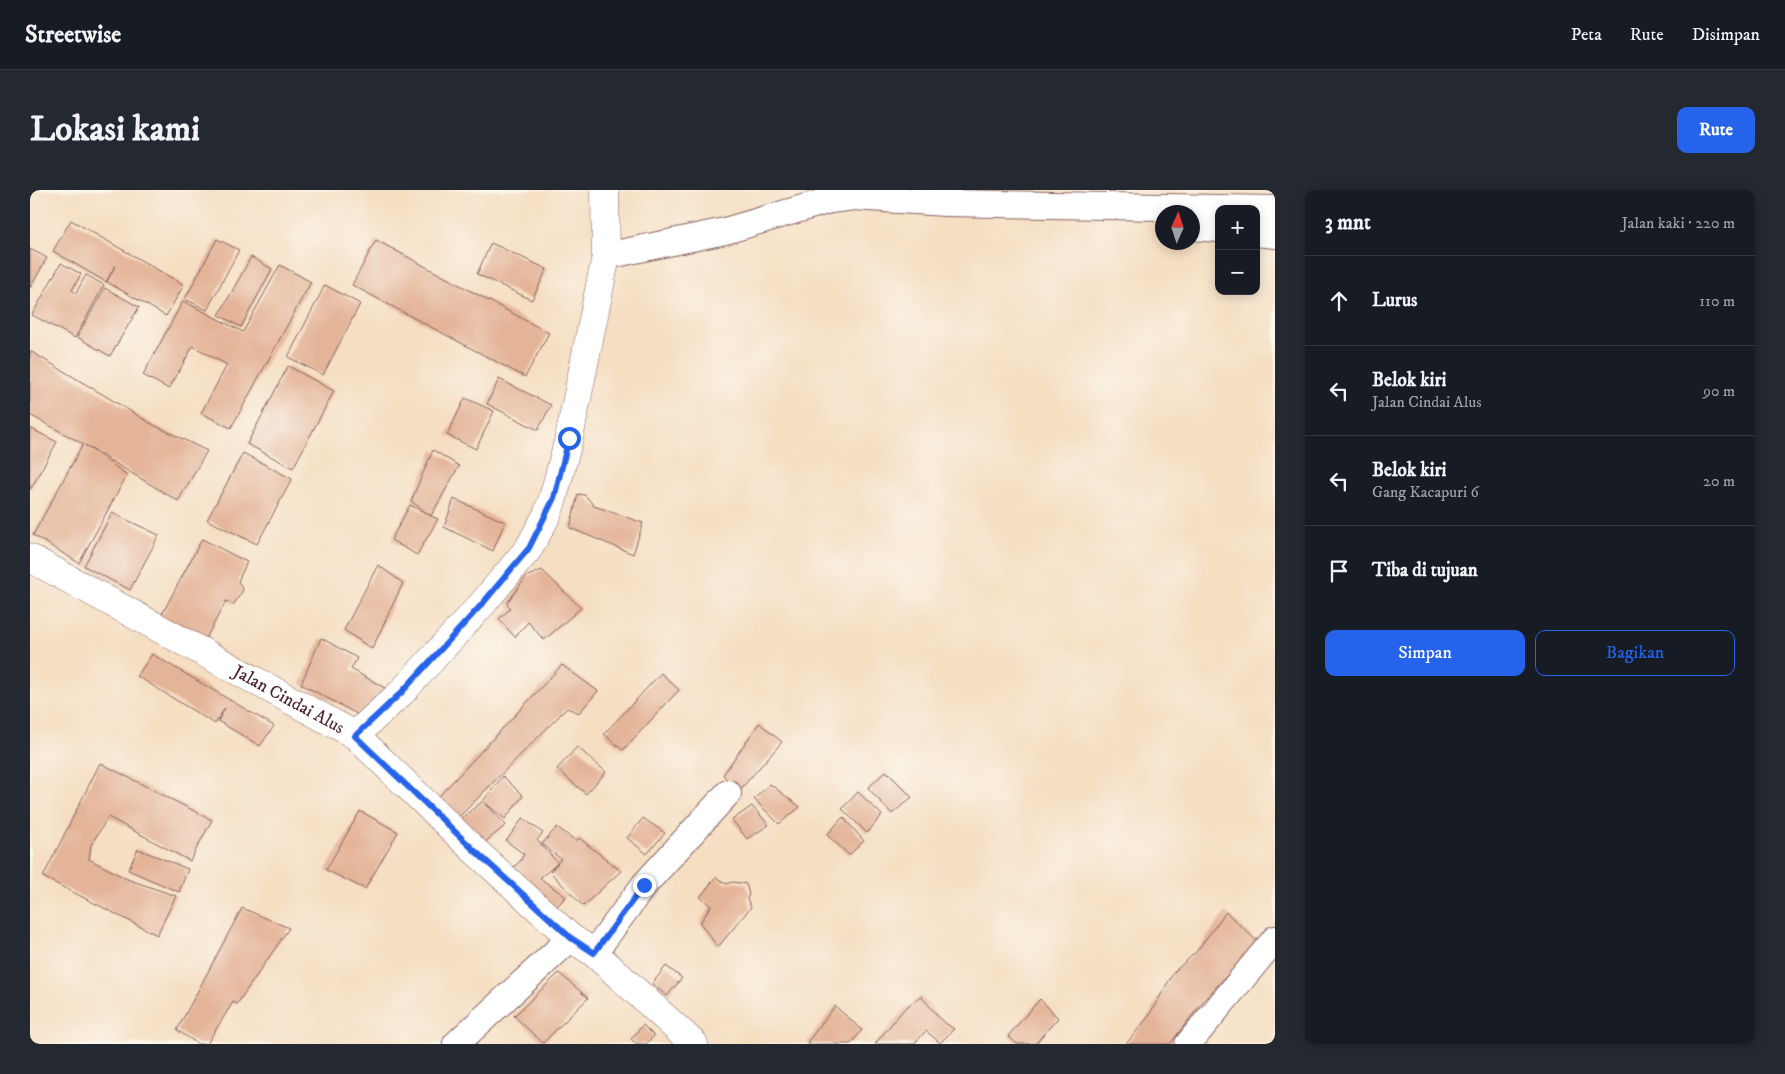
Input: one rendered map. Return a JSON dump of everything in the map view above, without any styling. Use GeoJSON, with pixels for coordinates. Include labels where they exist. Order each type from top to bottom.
{"type":"FeatureCollection","features":[{"type":"Feature","properties":{"kind":"street"},"geometry":{"type":"LineString","coordinates":[[355,736],[402,692],[483,603],[529,548],[547,515],[554,498],[569,438],[606,256],[605,192]]}},
{"type":"Feature","properties":{"kind":"street"},"geometry":{"type":"LineString","coordinates":[[606,256],[726,232],[830,200],[854,197],[945,203],[1155,223]]}},
{"type":"Feature","properties":{"kind":"street"},"geometry":{"type":"LineString","coordinates":[[945,203],[1275,208]]}},
{"type":"Feature","properties":{"kind":"street"},"geometry":{"type":"LineString","coordinates":[[1200,228],[1215,229]]}},
{"type":"Feature","properties":{"kind":"street"},"geometry":{"type":"LineString","coordinates":[[1260,233],[1275,235]]}},
{"type":"Feature","properties":{"kind":"street","name":"Jalan Cindai Alus"},"geometry":{"type":"LineString","coordinates":[[30,558],[355,736],[474,850],[571,938],[594,953],[694,1044]]}},
{"type":"Feature","properties":{"kind":"street"},"geometry":{"type":"LineString","coordinates":[[594,953],[644,885],[728,793]]}},
{"type":"Feature","properties":{"kind":"street"},"geometry":{"type":"LineString","coordinates":[[456,1044],[571,938]]}},
{"type":"Feature","properties":{"kind":"street"},"geometry":{"type":"LineString","coordinates":[[1188,1044],[1275,939]]}},
{"type":"Feature","properties":{"kind":"building"},"geometry":{"type":"Polygon","coordinates":[[[71,220],[184,285],[166,316],[107,282],[115,266],[106,282],[53,251],[71,220]]]}},
{"type":"Feature","properties":{"kind":"building"},"geometry":{"type":"Polygon","coordinates":[[[217,239],[239,250],[207,310],[185,299],[217,239]]]}},
{"type":"Feature","properties":{"kind":"building"},"geometry":{"type":"Polygon","coordinates":[[[376,240],[549,333],[525,377],[352,285],[376,240]]]}},
{"type":"Feature","properties":{"kind":"building"},"geometry":{"type":"Polygon","coordinates":[[[491,243],[547,269],[532,300],[477,274],[491,243]]]}},
{"type":"Feature","properties":{"kind":"building"},"geometry":{"type":"Polygon","coordinates":[[[30,249],[47,258],[30,288],[30,249]]]}},
{"type":"Feature","properties":{"kind":"building"},"geometry":{"type":"Polygon","coordinates":[[[251,257],[272,269],[241,327],[219,315],[251,257]]]}},
{"type":"Feature","properties":{"kind":"building"},"geometry":{"type":"Polygon","coordinates":[[[61,263],[81,274],[72,290],[76,293],[86,275],[104,285],[75,338],[32,315],[61,263]]]}},
{"type":"Feature","properties":{"kind":"building"},"geometry":{"type":"Polygon","coordinates":[[[280,265],[311,282],[231,428],[201,413],[227,365],[193,346],[169,389],[143,375],[183,301],[243,332],[280,265]]]}},
{"type":"Feature","properties":{"kind":"building"},"geometry":{"type":"Polygon","coordinates":[[[325,285],[360,304],[323,375],[288,357],[325,285]]]}},
{"type":"Feature","properties":{"kind":"building"},"geometry":{"type":"Polygon","coordinates":[[[105,288],[139,307],[110,356],[77,337],[105,288]]]}},
{"type":"Feature","properties":{"kind":"building"},"geometry":{"type":"Polygon","coordinates":[[[30,351],[152,424],[207,451],[178,501],[85,445],[127,475],[79,563],[33,535],[83,444],[30,415],[30,351]]]}},
{"type":"Feature","properties":{"kind":"building"},"geometry":{"type":"Polygon","coordinates":[[[288,366],[334,391],[293,468],[247,444],[288,366]]]}},
{"type":"Feature","properties":{"kind":"building"},"geometry":{"type":"Polygon","coordinates":[[[499,379],[551,405],[538,430],[487,404],[499,379]]]}},
{"type":"Feature","properties":{"kind":"building"},"geometry":{"type":"Polygon","coordinates":[[[465,398],[494,411],[476,449],[447,435],[465,398]]]}},
{"type":"Feature","properties":{"kind":"building"},"geometry":{"type":"Polygon","coordinates":[[[30,428],[57,442],[30,490],[30,428]]]}},
{"type":"Feature","properties":{"kind":"building"},"geometry":{"type":"Polygon","coordinates":[[[433,450],[459,466],[431,516],[411,501],[433,450]]]}},
{"type":"Feature","properties":{"kind":"building"},"geometry":{"type":"Polygon","coordinates":[[[243,453],[292,479],[257,544],[207,520],[243,453]]]}},
{"type":"Feature","properties":{"kind":"building"},"geometry":{"type":"Polygon","coordinates":[[[578,494],[585,495],[594,506],[643,523],[633,554],[570,528],[578,494]]]}},
{"type":"Feature","properties":{"kind":"building"},"geometry":{"type":"Polygon","coordinates":[[[454,499],[505,522],[493,551],[444,527],[454,499]]]}},
{"type":"Feature","properties":{"kind":"building"},"geometry":{"type":"Polygon","coordinates":[[[410,505],[438,519],[417,555],[391,540],[410,505]]]}},
{"type":"Feature","properties":{"kind":"building"},"geometry":{"type":"Polygon","coordinates":[[[112,513],[159,535],[130,590],[84,566],[112,513]]]}},
{"type":"Feature","properties":{"kind":"building"},"geometry":{"type":"Polygon","coordinates":[[[202,539],[247,562],[238,581],[243,590],[234,604],[226,601],[204,642],[161,616],[202,539]]]}},
{"type":"Feature","properties":{"kind":"building"},"geometry":{"type":"Polygon","coordinates":[[[378,565],[403,583],[372,649],[344,630],[378,565]]]}},
{"type":"Feature","properties":{"kind":"building"},"geometry":{"type":"Polygon","coordinates":[[[542,570],[581,608],[544,640],[528,622],[515,637],[499,619],[510,609],[507,603],[526,577],[542,570]]]}},
{"type":"Feature","properties":{"kind":"building"},"geometry":{"type":"Polygon","coordinates":[[[321,638],[357,658],[351,669],[392,692],[370,721],[301,684],[321,638]]]}},
{"type":"Feature","properties":{"kind":"building"},"geometry":{"type":"Polygon","coordinates":[[[152,654],[274,726],[260,746],[218,721],[225,708],[215,724],[137,676],[152,654]]]}},
{"type":"Feature","properties":{"kind":"building"},"geometry":{"type":"Polygon","coordinates":[[[562,665],[598,691],[579,713],[567,708],[452,824],[429,807],[562,665]]]}},
{"type":"Feature","properties":{"kind":"building"},"geometry":{"type":"Polygon","coordinates":[[[661,673],[679,690],[623,750],[604,734],[661,673]]]}},
{"type":"Feature","properties":{"kind":"building"},"geometry":{"type":"Polygon","coordinates":[[[759,723],[782,742],[738,792],[723,775],[759,723]]]}},
{"type":"Feature","properties":{"kind":"building"},"geometry":{"type":"Polygon","coordinates":[[[577,747],[606,772],[586,794],[557,769],[577,747]]]}},
{"type":"Feature","properties":{"kind":"building"},"geometry":{"type":"Polygon","coordinates":[[[100,763],[212,820],[190,861],[108,817],[91,845],[89,859],[127,879],[176,896],[157,935],[43,877],[100,763]]]}},
{"type":"Feature","properties":{"kind":"building"},"geometry":{"type":"Polygon","coordinates":[[[886,771],[912,797],[892,814],[868,788],[886,771]]]}},
{"type":"Feature","properties":{"kind":"building"},"geometry":{"type":"Polygon","coordinates":[[[503,776],[523,796],[505,819],[483,801],[503,776]]]}},
{"type":"Feature","properties":{"kind":"building"},"geometry":{"type":"Polygon","coordinates":[[[770,784],[800,807],[779,824],[754,799],[770,784]]]}},
{"type":"Feature","properties":{"kind":"building"},"geometry":{"type":"Polygon","coordinates":[[[858,792],[882,815],[867,833],[842,809],[858,792]]]}},
{"type":"Feature","properties":{"kind":"building"},"geometry":{"type":"Polygon","coordinates":[[[483,801],[506,825],[483,844],[459,820],[483,801]]]}},
{"type":"Feature","properties":{"kind":"building"},"geometry":{"type":"Polygon","coordinates":[[[752,806],[769,825],[747,839],[732,820],[752,806]]]}},
{"type":"Feature","properties":{"kind":"building"},"geometry":{"type":"Polygon","coordinates":[[[360,811],[398,832],[365,889],[326,870],[360,811]]]}},
{"type":"Feature","properties":{"kind":"building"},"geometry":{"type":"Polygon","coordinates":[[[843,817],[864,841],[849,855],[827,835],[843,817]]]}},
{"type":"Feature","properties":{"kind":"building"},"geometry":{"type":"Polygon","coordinates":[[[523,818],[543,833],[537,840],[558,863],[540,878],[566,897],[547,916],[504,877],[521,860],[524,854],[506,841],[523,818]]]}},
{"type":"Feature","properties":{"kind":"building"},"geometry":{"type":"Polygon","coordinates":[[[643,818],[665,833],[647,854],[627,838],[643,818]]]}},
{"type":"Feature","properties":{"kind":"building"},"geometry":{"type":"Polygon","coordinates":[[[557,827],[576,841],[579,838],[621,871],[583,906],[550,872],[561,859],[542,844],[557,827]]]}},
{"type":"Feature","properties":{"kind":"building"},"geometry":{"type":"Polygon","coordinates":[[[138,849],[188,869],[179,892],[128,870],[138,849]]]}},
{"type":"Feature","properties":{"kind":"building"},"geometry":{"type":"Polygon","coordinates":[[[716,877],[726,884],[733,882],[746,884],[749,894],[747,899],[751,907],[718,947],[700,923],[711,906],[700,897],[716,877]]]}},
{"type":"Feature","properties":{"kind":"building"},"geometry":{"type":"Polygon","coordinates":[[[242,908],[289,928],[237,1004],[233,1002],[207,1044],[198,1044],[177,1030],[242,908]]]}},
{"type":"Feature","properties":{"kind":"building"},"geometry":{"type":"Polygon","coordinates":[[[1226,912],[1258,942],[1204,1000],[1170,1044],[1126,1044],[1148,1017],[1174,972],[1196,952],[1226,912]]]}},
{"type":"Feature","properties":{"kind":"building"},"geometry":{"type":"Polygon","coordinates":[[[666,966],[682,978],[667,996],[652,984],[666,966]]]}},
{"type":"Feature","properties":{"kind":"building"},"geometry":{"type":"Polygon","coordinates":[[[559,973],[588,998],[543,1043],[514,1016],[559,973]]]}},
{"type":"Feature","properties":{"kind":"building"},"geometry":{"type":"Polygon","coordinates":[[[921,996],[941,1020],[954,1029],[940,1043],[926,1031],[914,1044],[875,1044],[904,1009],[921,996]]]}},
{"type":"Feature","properties":{"kind":"building"},"geometry":{"type":"Polygon","coordinates":[[[1040,999],[1058,1018],[1035,1044],[1017,1044],[1008,1036],[1040,999]]]}},
{"type":"Feature","properties":{"kind":"building"},"geometry":{"type":"Polygon","coordinates":[[[835,1006],[862,1030],[851,1044],[806,1044],[835,1006]]]}},
{"type":"Feature","properties":{"kind":"building"},"geometry":{"type":"Polygon","coordinates":[[[643,1025],[654,1036],[646,1044],[637,1044],[631,1039],[643,1025]]]}},
{"type":"Feature","properties":{"kind":"route"},"geometry":{"type":"LineString","coordinates":[[569,438],[554,498],[529,548],[483,603],[402,692],[355,736],[474,850],[571,938],[594,953],[644,885]]}}]}
